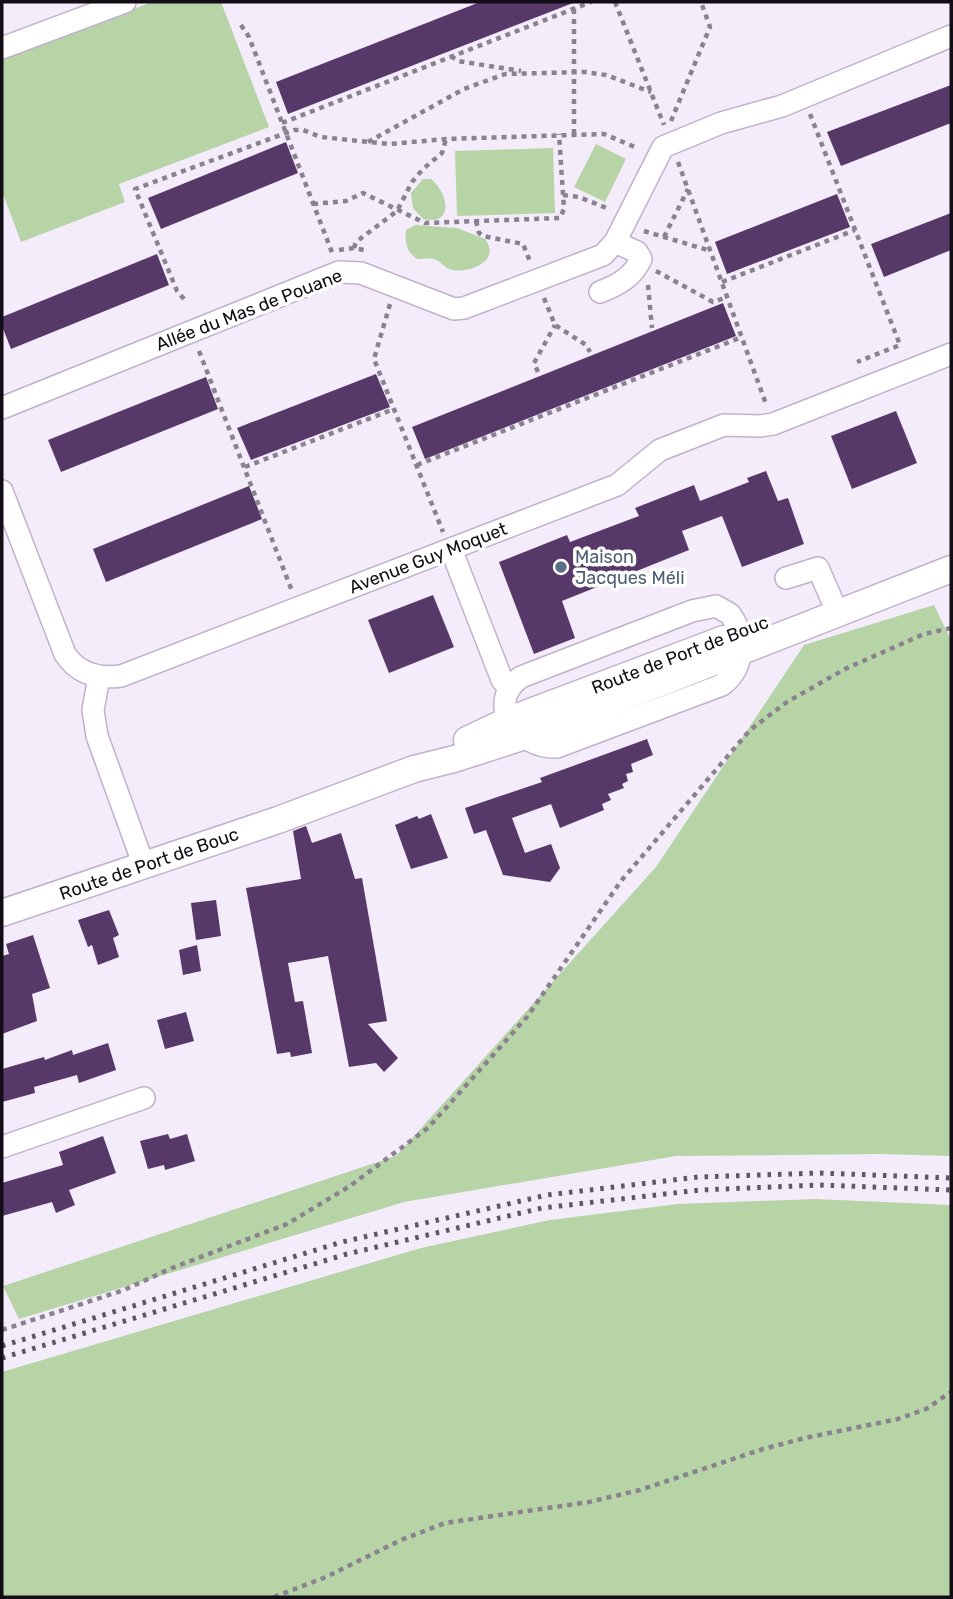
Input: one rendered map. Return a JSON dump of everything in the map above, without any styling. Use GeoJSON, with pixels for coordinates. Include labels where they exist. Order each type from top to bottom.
{"type":"FeatureCollection","features":[{"type":"Feature","properties":{"kind":"main road","name":"Route de Port de Bouc"},"geometry":{"type":"LineString","coordinates":[[835,606],[951,553]]}},
{"type":"Feature","properties":{"kind":"main road","name":"Route de Port de Bouc"},"geometry":{"type":"LineString","coordinates":[[2,913],[278,820],[835,606],[951,569]]}},
{"type":"Feature","properties":{"kind":"street"},"geometry":{"type":"LineString","coordinates":[[2,48],[125,2]]}},
{"type":"Feature","properties":{"kind":"street"},"geometry":{"type":"LineString","coordinates":[[671,143],[721,123],[782,106],[951,36]]}},
{"type":"Feature","properties":{"kind":"street","name":"Allée du Mas de Pouane"},"geometry":{"type":"LineString","coordinates":[[2,408],[336,263],[446,307],[464,308],[603,255],[615,242],[663,147],[671,143]]}},
{"type":"Feature","properties":{"kind":"street"},"geometry":{"type":"LineString","coordinates":[[600,292],[622,282],[643,265],[637,252],[615,242]]}},
{"type":"Feature","properties":{"kind":"street","name":"Avenue Guy Moquet"},"geometry":{"type":"LineString","coordinates":[[99,677],[132,673],[617,485],[660,450],[724,425],[773,424],[951,354]]}},
{"type":"Feature","properties":{"kind":"street"},"geometry":{"type":"LineString","coordinates":[[2,491],[65,654],[77,668],[99,677],[93,710],[97,736],[144,866]]}},
{"type":"Feature","properties":{"kind":"street"},"geometry":{"type":"LineString","coordinates":[[445,552],[502,680],[509,687]]}},
{"type":"Feature","properties":{"kind":"street"},"geometry":{"type":"LineString","coordinates":[[786,578],[818,568],[835,606]]}},
{"type":"Feature","properties":{"kind":"street"},"geometry":{"type":"LineString","coordinates":[[716,606],[735,619],[741,642],[737,668],[730,679],[711,690],[568,744],[545,748],[516,729],[505,705],[509,687],[521,677],[704,607],[716,606]]}},
{"type":"Feature","properties":{"kind":"street"},"geometry":{"type":"LineString","coordinates":[[2,1147],[144,1098]]}},
{"type":"Feature","properties":{"kind":"path"},"geometry":{"type":"LineString","coordinates":[[282,123],[591,2]]}},
{"type":"Feature","properties":{"kind":"path"},"geometry":{"type":"LineString","coordinates":[[615,2],[666,131],[710,27],[701,2]]}},
{"type":"Feature","properties":{"kind":"path"},"geometry":{"type":"LineString","coordinates":[[574,8],[574,134]]}},
{"type":"Feature","properties":{"kind":"path"},"geometry":{"type":"LineString","coordinates":[[241,25],[249,37],[336,263]]}},
{"type":"Feature","properties":{"kind":"path"},"geometry":{"type":"LineString","coordinates":[[451,56],[458,61],[528,72]]}},
{"type":"Feature","properties":{"kind":"path"},"geometry":{"type":"LineString","coordinates":[[365,143],[464,89],[505,74],[574,72],[606,75],[651,93]]}},
{"type":"Feature","properties":{"kind":"path"},"geometry":{"type":"LineString","coordinates":[[803,97],[900,345],[857,362]]}},
{"type":"Feature","properties":{"kind":"path"},"geometry":{"type":"LineString","coordinates":[[184,299],[177,291],[135,189],[286,134],[303,130],[321,137],[390,144],[446,139],[604,134],[639,145],[632,160]]}},
{"type":"Feature","properties":{"kind":"path"},"geometry":{"type":"LineString","coordinates":[[313,204],[346,201],[363,193],[425,223],[560,218],[564,214],[559,134]]}},
{"type":"Feature","properties":{"kind":"path"},"geometry":{"type":"LineString","coordinates":[[354,248],[356,242],[397,211],[422,169],[442,153],[446,139]]}},
{"type":"Feature","properties":{"kind":"path"},"geometry":{"type":"LineString","coordinates":[[671,143],[773,424]]}},
{"type":"Feature","properties":{"kind":"path"},"geometry":{"type":"LineString","coordinates":[[664,237],[688,189]]}},
{"type":"Feature","properties":{"kind":"path"},"geometry":{"type":"LineString","coordinates":[[563,195],[579,197],[609,209]]}},
{"type":"Feature","properties":{"kind":"path"},"geometry":{"type":"LineString","coordinates":[[605,217],[615,197]]}},
{"type":"Feature","properties":{"kind":"path"},"geometry":{"type":"LineString","coordinates":[[634,227],[711,251]]}},
{"type":"Feature","properties":{"kind":"path"},"geometry":{"type":"LineString","coordinates":[[722,282],[855,230]]}},
{"type":"Feature","properties":{"kind":"path"},"geometry":{"type":"LineString","coordinates":[[336,263],[342,248],[354,248],[375,254]]}},
{"type":"Feature","properties":{"kind":"path"},"geometry":{"type":"LineString","coordinates":[[518,263],[540,254]]}},
{"type":"Feature","properties":{"kind":"path"},"geometry":{"type":"LineString","coordinates":[[643,265],[713,302],[727,297]]}},
{"type":"Feature","properties":{"kind":"path"},"geometry":{"type":"LineString","coordinates":[[643,265],[652,328]]}},
{"type":"Feature","properties":{"kind":"path"},"geometry":{"type":"LineString","coordinates":[[393,293],[374,359],[445,537],[433,541],[445,552]]}},
{"type":"Feature","properties":{"kind":"path"},"geometry":{"type":"LineString","coordinates":[[538,372],[534,363],[555,325]]}},
{"type":"Feature","properties":{"kind":"path"},"geometry":{"type":"LineString","coordinates":[[416,465],[742,337]]}},
{"type":"Feature","properties":{"kind":"path"},"geometry":{"type":"LineString","coordinates":[[196,344],[299,608]]}},
{"type":"Feature","properties":{"kind":"path"},"geometry":{"type":"LineString","coordinates":[[245,467],[394,409]]}},
{"type":"Feature","properties":{"kind":"path"},"geometry":{"type":"LineString","coordinates":[[2,1330],[124,1290],[172,1268],[287,1224],[350,1186],[428,1128],[527,1017],[621,881],[750,730],[786,702],[845,669],[925,634],[951,628]]}},
{"type":"Feature","properties":{"kind":"path"},"geometry":{"type":"LineString","coordinates":[[274,1597],[326,1577],[401,1540],[445,1523],[589,1502],[640,1490],[784,1444],[898,1419],[926,1409],[951,1392]]}},
{"type":"Feature","properties":{"kind":"green space"},"geometry":{"type":"Polygon","coordinates":[[[152,2],[221,2],[269,127],[119,184],[125,202],[21,242],[2,191],[2,58],[152,2]]]}},
{"type":"Feature","properties":{"kind":"green space"},"geometry":{"type":"Polygon","coordinates":[[[596,144],[626,159],[605,202],[574,187],[596,144]]]}},
{"type":"Feature","properties":{"kind":"green space"},"geometry":{"type":"Polygon","coordinates":[[[553,148],[555,213],[457,216],[455,151],[553,148]]]}},
{"type":"Feature","properties":{"kind":"green space"},"geometry":{"type":"Polygon","coordinates":[[[423,179],[431,179],[441,192],[445,207],[440,218],[423,219],[413,208],[411,193],[423,179]]]}},
{"type":"Feature","properties":{"kind":"green space"},"geometry":{"type":"Polygon","coordinates":[[[416,225],[457,228],[485,239],[489,255],[478,266],[463,270],[449,269],[434,259],[417,259],[408,250],[406,239],[406,230],[416,225]]]}},
{"type":"Feature","properties":{"kind":"green space"},"geometry":{"type":"Polygon","coordinates":[[[934,605],[951,640],[951,1156],[676,1156],[404,1202],[19,1319],[3,1286],[396,1156],[656,867],[804,645],[934,605]]]}},
{"type":"Feature","properties":{"kind":"green space"},"geometry":{"type":"Polygon","coordinates":[[[815,1199],[951,1205],[951,1597],[2,1597],[2,1372],[421,1248],[550,1220],[678,1204],[815,1199]]]}},
{"type":"Feature","properties":{"kind":"building"},"geometry":{"type":"Polygon","coordinates":[[[480,2],[573,3],[288,114],[276,82],[480,2]]]}},
{"type":"Feature","properties":{"kind":"building"},"geometry":{"type":"Polygon","coordinates":[[[951,85],[951,123],[841,166],[827,132],[951,85]]]}},
{"type":"Feature","properties":{"kind":"building"},"geometry":{"type":"Polygon","coordinates":[[[286,142],[298,173],[161,229],[148,198],[286,142]]]}},
{"type":"Feature","properties":{"kind":"building"},"geometry":{"type":"Polygon","coordinates":[[[837,194],[850,227],[727,274],[715,242],[837,194]]]}},
{"type":"Feature","properties":{"kind":"building"},"geometry":{"type":"Polygon","coordinates":[[[951,213],[951,250],[884,277],[871,244],[951,213]]]}},
{"type":"Feature","properties":{"kind":"building"},"geometry":{"type":"Polygon","coordinates":[[[157,254],[169,285],[11,349],[2,326],[2,317],[157,254]]]}},
{"type":"Feature","properties":{"kind":"building"},"geometry":{"type":"Polygon","coordinates":[[[723,303],[736,336],[425,459],[412,427],[723,303]]]}},
{"type":"Feature","properties":{"kind":"building"},"geometry":{"type":"Polygon","coordinates":[[[376,374],[390,407],[251,460],[237,428],[376,374]]]}},
{"type":"Feature","properties":{"kind":"building"},"geometry":{"type":"Polygon","coordinates":[[[206,377],[218,409],[61,472],[48,440],[206,377]]]}},
{"type":"Feature","properties":{"kind":"building"},"geometry":{"type":"Polygon","coordinates":[[[896,411],[917,463],[852,489],[831,436],[896,411]]]}},
{"type":"Feature","properties":{"kind":"building"},"geometry":{"type":"Polygon","coordinates":[[[766,471],[778,501],[788,498],[804,544],[742,567],[722,516],[682,531],[689,550],[562,601],[575,638],[534,654],[499,562],[567,535],[570,542],[639,516],[635,508],[694,485],[700,501],[749,482],[747,478],[766,471]]]}},
{"type":"Feature","properties":{"kind":"building"},"geometry":{"type":"Polygon","coordinates":[[[249,486],[262,519],[106,582],[93,549],[249,486]]]}},
{"type":"Feature","properties":{"kind":"building"},"geometry":{"type":"Polygon","coordinates":[[[433,595],[454,647],[389,673],[368,620],[433,595]]]}},
{"type":"Feature","properties":{"kind":"building"},"geometry":{"type":"Polygon","coordinates":[[[647,739],[653,755],[631,764],[633,772],[626,774],[628,781],[622,784],[624,788],[608,794],[611,800],[602,804],[604,810],[560,828],[551,804],[512,818],[525,853],[551,844],[560,868],[550,882],[503,875],[486,830],[474,834],[465,808],[542,782],[540,778],[647,739]]]}},
{"type":"Feature","properties":{"kind":"building"},"geometry":{"type":"Polygon","coordinates":[[[431,814],[448,858],[411,869],[395,825],[417,816],[419,819],[431,814]]]}},
{"type":"Feature","properties":{"kind":"building"},"geometry":{"type":"Polygon","coordinates":[[[306,826],[312,843],[341,833],[355,879],[362,878],[387,1021],[368,1024],[398,1058],[384,1072],[376,1063],[349,1067],[328,956],[288,963],[295,1002],[303,1001],[312,1053],[291,1057],[290,1052],[277,1054],[246,888],[301,879],[293,831],[306,826]]]}},
{"type":"Feature","properties":{"kind":"building"},"geometry":{"type":"Polygon","coordinates":[[[216,900],[221,936],[196,940],[191,903],[216,900]]]}},
{"type":"Feature","properties":{"kind":"building"},"geometry":{"type":"Polygon","coordinates":[[[109,910],[119,935],[113,938],[119,957],[98,965],[92,945],[88,947],[78,920],[109,910]]]}},
{"type":"Feature","properties":{"kind":"building"},"geometry":{"type":"Polygon","coordinates":[[[33,935],[50,988],[32,994],[37,1021],[2,1034],[2,956],[9,954],[6,944],[33,935]]]}},
{"type":"Feature","properties":{"kind":"building"},"geometry":{"type":"Polygon","coordinates":[[[197,945],[201,971],[183,975],[179,950],[197,945]]]}},
{"type":"Feature","properties":{"kind":"building"},"geometry":{"type":"Polygon","coordinates":[[[186,1012],[194,1041],[165,1049],[157,1020],[186,1012]]]}},
{"type":"Feature","properties":{"kind":"building"},"geometry":{"type":"Polygon","coordinates":[[[108,1043],[116,1070],[79,1083],[77,1075],[34,1087],[35,1093],[2,1102],[2,1069],[44,1057],[45,1060],[72,1050],[73,1055],[108,1043]]]}},
{"type":"Feature","properties":{"kind":"building"},"geometry":{"type":"Polygon","coordinates":[[[168,1134],[170,1139],[187,1134],[195,1161],[165,1170],[164,1165],[148,1169],[140,1141],[168,1134]]]}},
{"type":"Feature","properties":{"kind":"building"},"geometry":{"type":"Polygon","coordinates":[[[103,1136],[116,1173],[69,1190],[75,1205],[56,1213],[52,1202],[2,1216],[2,1183],[63,1165],[59,1152],[103,1136]]]}},
{"type":"Feature","properties":{"kind":"railway"},"geometry":{"type":"LineString","coordinates":[[2,1346],[342,1242],[547,1195],[698,1177],[820,1173],[951,1178]]}},
{"type":"Feature","properties":{"kind":"railway"},"geometry":{"type":"LineString","coordinates":[[2,1358],[347,1254],[542,1208],[700,1190],[820,1185],[951,1190]]}},
{"type":"Feature","properties":{"kind":"place","name":"Maison Jacques Méli"},"geometry":{"type":"Point","coordinates":[561,567]}}]}
